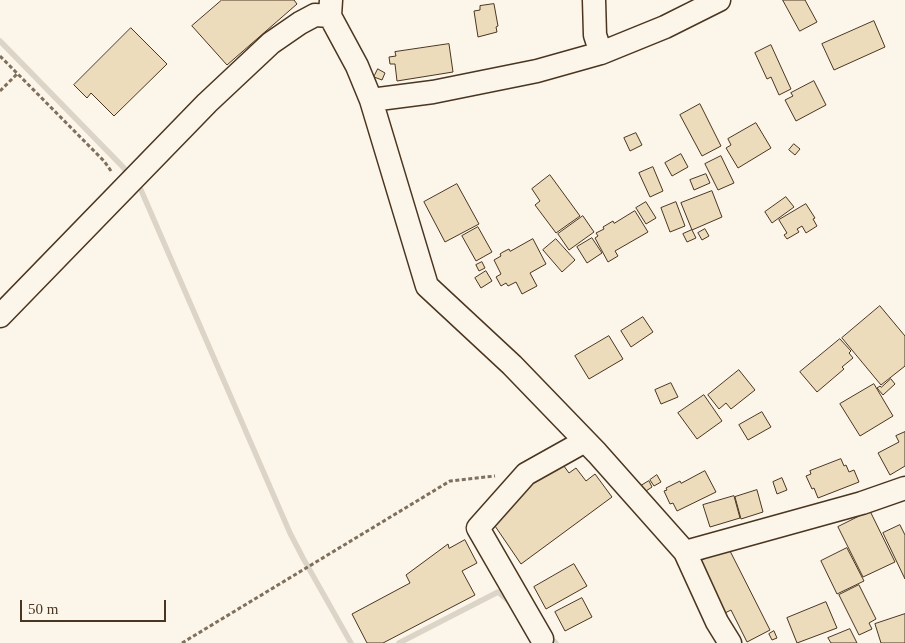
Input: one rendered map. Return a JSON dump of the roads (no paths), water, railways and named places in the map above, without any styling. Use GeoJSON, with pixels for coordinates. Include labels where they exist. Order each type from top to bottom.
{"type":"FeatureCollection","features":[{"type":"Feature","properties":{"kind":"street"},"geometry":{"type":"LineString","coordinates":[[594,0],[596,36],[601,52]]}},
{"type":"Feature","properties":{"kind":"street"},"geometry":{"type":"LineString","coordinates":[[371,100],[433,92],[537,72],[601,52],[664,28],[719,0]]}},
{"type":"Feature","properties":{"kind":"street"},"geometry":{"type":"LineString","coordinates":[[0,316],[207,103],[271,43],[300,23],[330,8],[371,100],[426,286],[512,365],[585,441],[684,552],[717,622],[730,643]]}},
{"type":"Feature","properties":{"kind":"street"},"geometry":{"type":"LineString","coordinates":[[542,639],[478,528],[526,474],[585,441]]}},
{"type":"Feature","properties":{"kind":"street"},"geometry":{"type":"LineString","coordinates":[[684,552],[862,503],[905,488]]}},
{"type":"Feature","properties":{"kind":"waterway"},"geometry":{"type":"LineString","coordinates":[[0,41],[130,176]]}},
{"type":"Feature","properties":{"kind":"waterway"},"geometry":{"type":"LineString","coordinates":[[136,184],[141,190],[290,533],[351,643]]}},
{"type":"Feature","properties":{"kind":"waterway"},"geometry":{"type":"LineString","coordinates":[[399,643],[498,592],[511,603]]}},
{"type":"Feature","properties":{"kind":"waterway"},"geometry":{"type":"LineString","coordinates":[[548,636],[556,643]]}}]}
